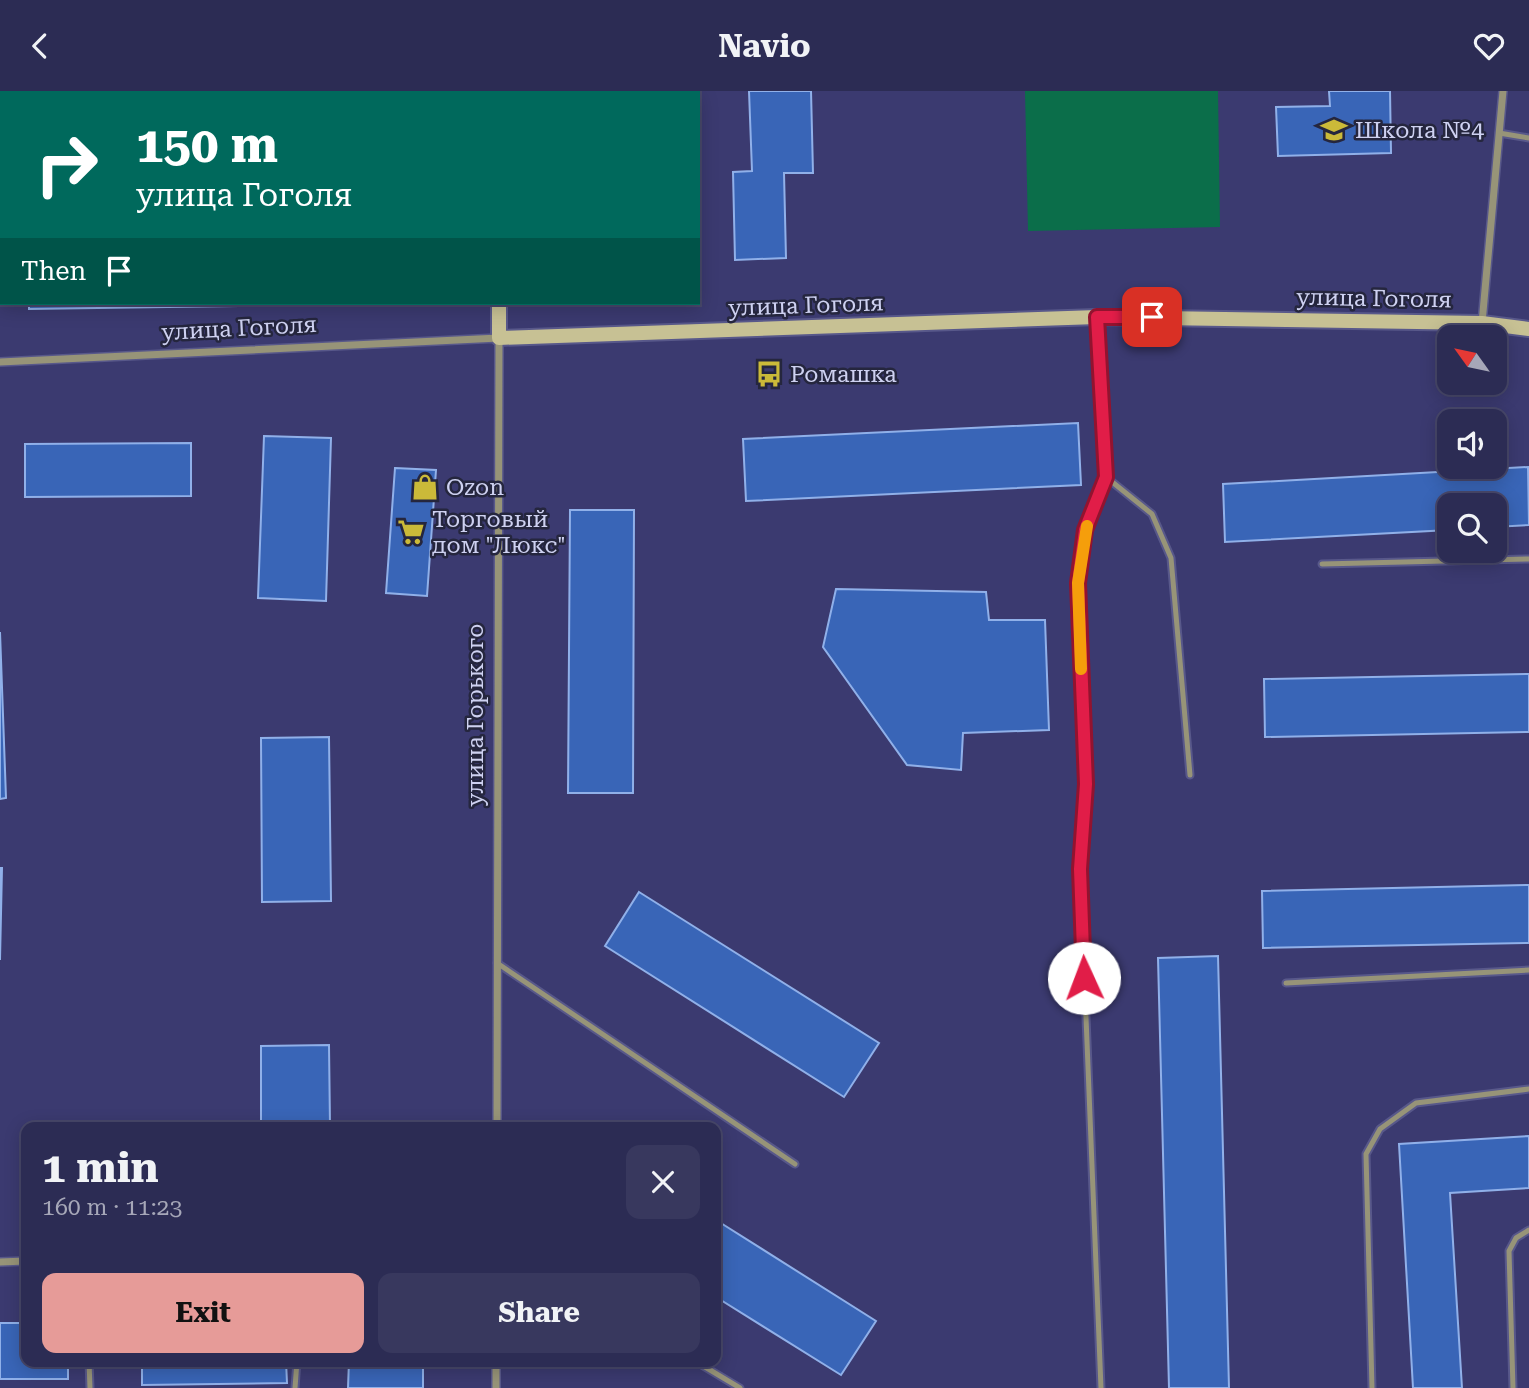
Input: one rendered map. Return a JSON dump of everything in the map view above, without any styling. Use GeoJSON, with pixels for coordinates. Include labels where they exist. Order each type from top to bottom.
{"type":"FeatureCollection","features":[{"type":"Feature","properties":{"kind":"street"},"geometry":{"type":"LineString","coordinates":[[1482,323],[1503,91]]}},
{"type":"Feature","properties":{"kind":"street","name":"улица Горького"},"geometry":{"type":"LineString","coordinates":[[497,1122],[499,305]]}},
{"type":"Feature","properties":{"kind":"street","name":"улица Гоголя"},"geometry":{"type":"LineString","coordinates":[[0,362],[499,338],[1097,317],[1482,323],[1529,330]]}},
{"type":"Feature","properties":{"kind":"street"},"geometry":{"type":"LineString","coordinates":[[0,1262],[21,1261]]}},
{"type":"Feature","properties":{"kind":"street"},"geometry":{"type":"LineString","coordinates":[[496,1367],[496,1388]]}},
{"type":"Feature","properties":{"kind":"lane"},"geometry":{"type":"LineString","coordinates":[[1499,133],[1529,138]]}},
{"type":"Feature","properties":{"kind":"lane"},"geometry":{"type":"LineString","coordinates":[[1097,317],[1106,477],[1085,530],[1078,583],[1086,784],[1080,869],[1101,1388]]}},
{"type":"Feature","properties":{"kind":"lane"},"geometry":{"type":"LineString","coordinates":[[1106,477],[1152,514],[1171,558],[1190,775]]}},
{"type":"Feature","properties":{"kind":"lane"},"geometry":{"type":"LineString","coordinates":[[1322,564],[1529,559]]}},
{"type":"Feature","properties":{"kind":"lane"},"geometry":{"type":"LineString","coordinates":[[497,963],[795,1164]]}},
{"type":"Feature","properties":{"kind":"lane"},"geometry":{"type":"LineString","coordinates":[[1286,983],[1529,970]]}},
{"type":"Feature","properties":{"kind":"lane"},"geometry":{"type":"LineString","coordinates":[[1372,1388],[1366,1154],[1380,1129],[1416,1103],[1529,1090]]}},
{"type":"Feature","properties":{"kind":"lane"},"geometry":{"type":"LineString","coordinates":[[1513,1388],[1509,1251],[1516,1238],[1529,1230]]}},
{"type":"Feature","properties":{"kind":"lane"},"geometry":{"type":"LineString","coordinates":[[89,1367],[90,1388]]}},
{"type":"Feature","properties":{"kind":"lane"},"geometry":{"type":"LineString","coordinates":[[295,1388],[297,1367]]}},
{"type":"Feature","properties":{"kind":"lane"},"geometry":{"type":"LineString","coordinates":[[705,1367],[740,1388]]}},
{"type":"Feature","properties":{"kind":"green space"},"geometry":{"type":"Polygon","coordinates":[[[1025,91],[1218,91],[1220,227],[1028,231],[1025,91]]]}},
{"type":"Feature","properties":{"kind":"building"},"geometry":{"type":"Polygon","coordinates":[[[749,91],[811,91],[813,173],[784,173],[786,258],[735,260],[733,172],[752,171],[749,91]]]}},
{"type":"Feature","properties":{"kind":"building","name":"Школа №4"},"geometry":{"type":"Polygon","coordinates":[[[1329,91],[1390,91],[1391,153],[1278,156],[1276,107],[1330,106],[1329,91]]]}},
{"type":"Feature","properties":{"kind":"building"},"geometry":{"type":"Polygon","coordinates":[[[29,305],[307,305],[29,309],[29,305]]]}},
{"type":"Feature","properties":{"kind":"building"},"geometry":{"type":"Polygon","coordinates":[[[1078,423],[1081,485],[746,501],[743,439],[1078,423]]]}},
{"type":"Feature","properties":{"kind":"building"},"geometry":{"type":"Polygon","coordinates":[[[264,436],[331,438],[326,601],[258,598],[264,436]]]}},
{"type":"Feature","properties":{"kind":"building"},"geometry":{"type":"Polygon","coordinates":[[[191,443],[191,496],[25,497],[25,444],[191,443]]]}},
{"type":"Feature","properties":{"kind":"building"},"geometry":{"type":"Polygon","coordinates":[[[1528,467],[1529,525],[1507,526],[1507,493],[1437,493],[1437,531],[1225,542],[1223,484],[1437,472],[1437,479],[1507,479],[1507,468],[1528,467]]]}},
{"type":"Feature","properties":{"kind":"building","name":"Торговый дом \"Люкс\""},"geometry":{"type":"Polygon","coordinates":[[[395,468],[436,470],[427,596],[386,593],[395,468]]]}},
{"type":"Feature","properties":{"kind":"building"},"geometry":{"type":"Polygon","coordinates":[[[570,510],[634,510],[633,793],[568,793],[570,510]]]}},
{"type":"Feature","properties":{"kind":"building"},"geometry":{"type":"Polygon","coordinates":[[[836,589],[986,592],[989,620],[1045,620],[1049,730],[963,733],[961,770],[907,765],[823,647],[836,589]]]}},
{"type":"Feature","properties":{"kind":"building"},"geometry":{"type":"Polygon","coordinates":[[[0,632],[6,798],[0,799],[0,632]]]}},
{"type":"Feature","properties":{"kind":"building"},"geometry":{"type":"Polygon","coordinates":[[[1529,674],[1529,732],[1265,737],[1264,679],[1529,674]]]}},
{"type":"Feature","properties":{"kind":"building"},"geometry":{"type":"Polygon","coordinates":[[[329,737],[331,901],[262,902],[261,738],[329,737]]]}},
{"type":"Feature","properties":{"kind":"building"},"geometry":{"type":"Polygon","coordinates":[[[0,868],[2,868],[0,960],[0,868]]]}},
{"type":"Feature","properties":{"kind":"building"},"geometry":{"type":"Polygon","coordinates":[[[1529,885],[1529,943],[1263,948],[1262,891],[1529,885]]]}},
{"type":"Feature","properties":{"kind":"building"},"geometry":{"type":"Polygon","coordinates":[[[639,892],[879,1043],[844,1097],[605,946],[639,892]]]}},
{"type":"Feature","properties":{"kind":"building"},"geometry":{"type":"Polygon","coordinates":[[[1218,956],[1229,1388],[1169,1388],[1158,958],[1218,956]]]}},
{"type":"Feature","properties":{"kind":"building"},"geometry":{"type":"Polygon","coordinates":[[[329,1045],[330,1122],[261,1122],[261,1046],[329,1045]]]}},
{"type":"Feature","properties":{"kind":"building"},"geometry":{"type":"Polygon","coordinates":[[[1529,1136],[1529,1188],[1450,1193],[1462,1388],[1413,1388],[1399,1144],[1529,1136]]]}},
{"type":"Feature","properties":{"kind":"building"},"geometry":{"type":"Polygon","coordinates":[[[721,1223],[876,1321],[841,1375],[721,1300],[721,1223]]]}},
{"type":"Feature","properties":{"kind":"building"},"geometry":{"type":"Polygon","coordinates":[[[0,1323],[21,1323],[21,1367],[68,1367],[68,1379],[0,1379],[0,1323]]]}},
{"type":"Feature","properties":{"kind":"building"},"geometry":{"type":"Polygon","coordinates":[[[142,1367],[286,1367],[287,1383],[142,1385],[142,1367]]]}},
{"type":"Feature","properties":{"kind":"building"},"geometry":{"type":"Polygon","coordinates":[[[349,1367],[423,1367],[423,1388],[348,1388],[349,1367]]]}},
{"type":"Feature","properties":{"kind":"slow traffic"},"geometry":{"type":"LineString","coordinates":[[1081,669],[1078,583],[1087,526]]}},
{"type":"Feature","properties":{"kind":"place","name":"Школа №4"},"geometry":{"type":"Point","coordinates":[1334,130]}},
{"type":"Feature","properties":{"kind":"place","name":"Ромашка"},"geometry":{"type":"Point","coordinates":[769,374]}},
{"type":"Feature","properties":{"kind":"place","name":"Ozon"},"geometry":{"type":"Point","coordinates":[425,487]}},
{"type":"Feature","properties":{"kind":"place","name":"Торговый дом \"Люкс\""},"geometry":{"type":"Point","coordinates":[411,532]}},
{"type":"Feature","properties":{"kind":"route"},"geometry":{"type":"LineString","coordinates":[[1084,978],[1080,869],[1086,784],[1078,583],[1085,530],[1106,477],[1102,445],[1097,317],[1152,317]]}}]}
